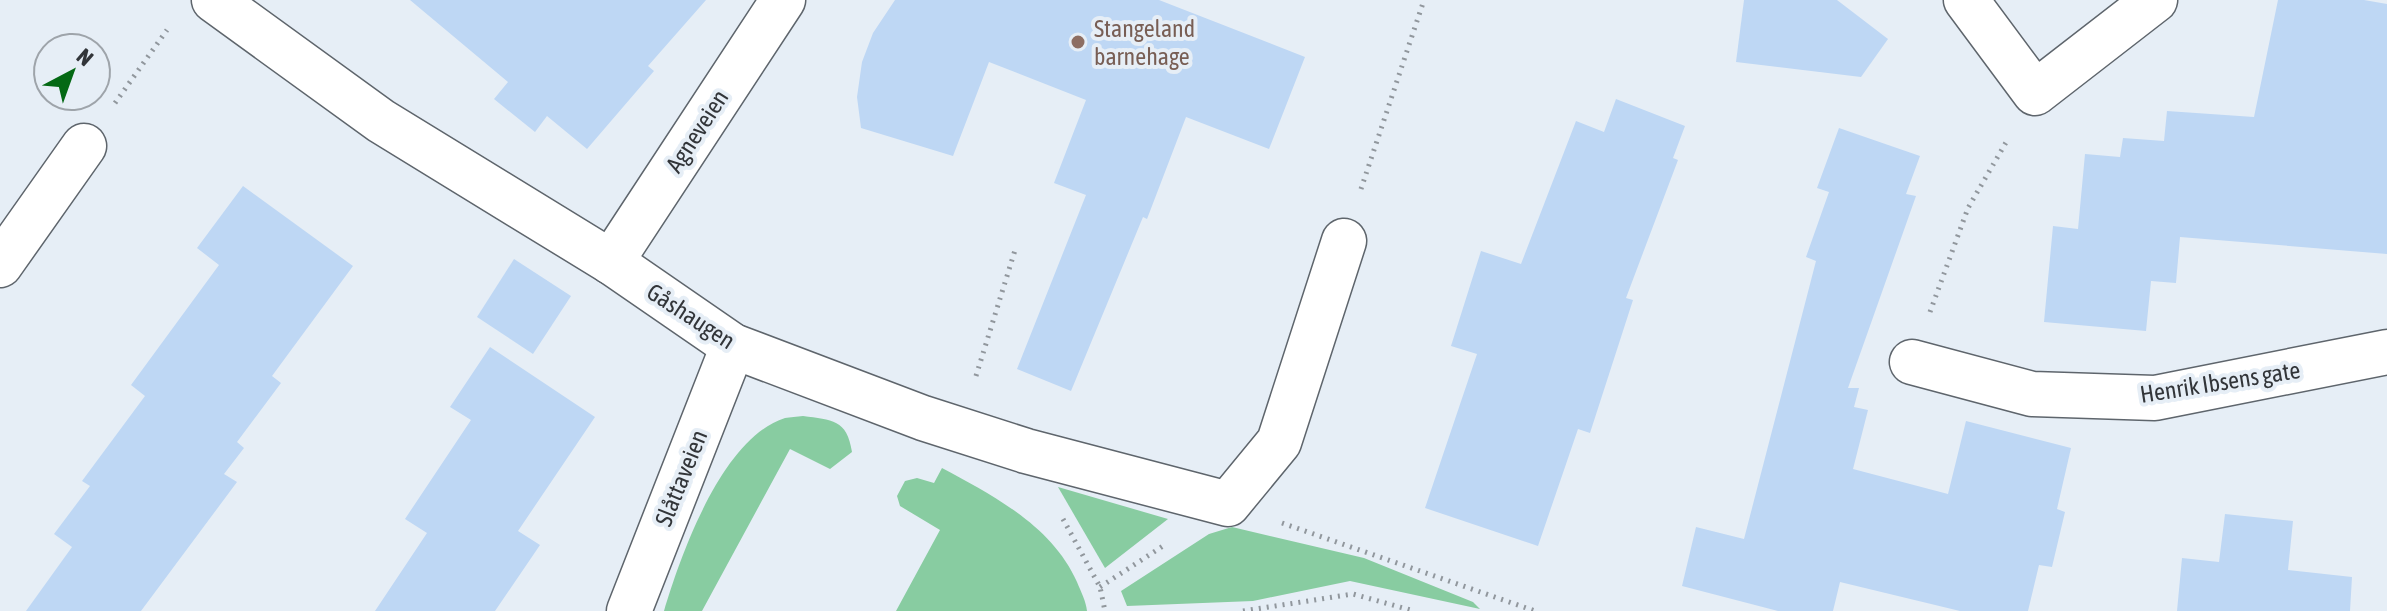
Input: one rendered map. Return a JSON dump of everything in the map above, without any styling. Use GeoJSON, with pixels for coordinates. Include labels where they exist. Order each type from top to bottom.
{"type":"FeatureCollection","features":[{"type":"Feature","properties":{"kind":"street","name":"Gåshaugen"},"geometry":{"type":"LineString","coordinates":[[214,0],[381,121],[611,262],[733,346],[1026,451],[1228,504]]}},
{"type":"Feature","properties":{"kind":"street","name":"Agneveien"},"geometry":{"type":"LineString","coordinates":[[611,262],[783,0]]}},
{"type":"Feature","properties":{"kind":"street"},"geometry":{"type":"LineString","coordinates":[[1966,0],[2035,93],[2155,0]]}},
{"type":"Feature","properties":{"kind":"street"},"geometry":{"type":"LineString","coordinates":[[0,265],[84,146]]}},
{"type":"Feature","properties":{"kind":"street"},"geometry":{"type":"LineString","coordinates":[[1228,504],[1279,442],[1344,241]]}},
{"type":"Feature","properties":{"kind":"street","name":"Slåttaveien"},"geometry":{"type":"LineString","coordinates":[[629,611],[733,346]]}},
{"type":"Feature","properties":{"kind":"street","name":"Henrik Ibsens gate"},"geometry":{"type":"LineString","coordinates":[[1912,362],[2032,394],[2155,398],[2387,352]]}},
{"type":"Feature","properties":{"kind":"path"},"geometry":{"type":"LineString","coordinates":[[1344,241],[1424,0]]}},
{"type":"Feature","properties":{"kind":"path"},"geometry":{"type":"LineString","coordinates":[[84,146],[172,24]]}},
{"type":"Feature","properties":{"kind":"path"},"geometry":{"type":"LineString","coordinates":[[1912,362],[1968,208],[2035,93]]}},
{"type":"Feature","properties":{"kind":"path"},"geometry":{"type":"LineString","coordinates":[[959,429],[1016,247]]}},
{"type":"Feature","properties":{"kind":"path"},"geometry":{"type":"LineString","coordinates":[[1026,451],[1100,587],[1105,611]]}},
{"type":"Feature","properties":{"kind":"path"},"geometry":{"type":"LineString","coordinates":[[1228,504],[1535,611]]}},
{"type":"Feature","properties":{"kind":"path"},"geometry":{"type":"LineString","coordinates":[[1243,611],[1353,594],[1414,611]]}},
{"type":"Feature","properties":{"kind":"green space"},"geometry":{"type":"Polygon","coordinates":[[[803,416],[830,420],[842,427],[852,452],[830,469],[790,449],[702,611],[664,611],[693,530],[724,473],[742,449],[762,430],[785,418],[803,416]]]}},
{"type":"Feature","properties":{"kind":"green space"},"geometry":{"type":"Polygon","coordinates":[[[942,468],[1020,514],[1053,544],[1077,582],[1087,611],[896,611],[940,530],[900,506],[897,496],[905,481],[917,478],[934,483],[942,468]]]}},
{"type":"Feature","properties":{"kind":"green space"},"geometry":{"type":"Polygon","coordinates":[[[1058,487],[1168,519],[1105,568],[1058,487]]]}},
{"type":"Feature","properties":{"kind":"green space"},"geometry":{"type":"Polygon","coordinates":[[[1232,527],[1364,558],[1473,602],[1480,609],[1350,581],[1253,601],[1127,606],[1121,591],[1209,534],[1232,527]]]}},
{"type":"Feature","properties":{"kind":"building"},"geometry":{"type":"Polygon","coordinates":[[[410,0],[706,0],[648,66],[654,71],[587,149],[547,116],[535,132],[494,99],[508,82],[410,0]]]}},
{"type":"Feature","properties":{"kind":"building"},"geometry":{"type":"Polygon","coordinates":[[[895,0],[1159,0],[1305,57],[1269,149],[1186,117],[1147,219],[1143,217],[1071,391],[1017,369],[1086,195],[1054,183],[1086,100],[989,62],[953,156],[861,128],[857,97],[862,62],[873,33],[895,0]]]}},
{"type":"Feature","properties":{"kind":"building"},"geometry":{"type":"Polygon","coordinates":[[[1744,0],[1837,0],[1888,39],[1861,77],[1736,62],[1744,0]]]}},
{"type":"Feature","properties":{"kind":"building"},"geometry":{"type":"Polygon","coordinates":[[[2278,0],[2364,0],[2387,4],[2387,254],[2180,237],[2176,283],[2151,281],[2146,331],[2044,322],[2053,226],[2078,229],[2085,154],[2120,157],[2123,138],[2164,141],[2167,111],[2254,117],[2278,0]]]}},
{"type":"Feature","properties":{"kind":"building"},"geometry":{"type":"Polygon","coordinates":[[[1616,99],[1685,126],[1673,158],[1678,160],[1626,298],[1633,300],[1590,433],[1578,429],[1538,546],[1425,508],[1477,354],[1451,346],[1481,251],[1521,264],[1576,121],[1604,132],[1616,99]]]}},
{"type":"Feature","properties":{"kind":"building"},"geometry":{"type":"Polygon","coordinates":[[[1839,128],[1920,156],[1906,194],[1916,196],[1848,388],[1859,388],[1854,407],[1868,410],[1853,469],[1948,494],[1966,421],[2071,448],[2057,509],[2065,512],[2052,567],[2039,565],[2028,611],[1960,611],[1840,582],[1833,611],[1778,611],[1682,586],[1696,527],[1744,539],[1816,261],[1806,257],[1829,192],[1817,188],[1839,128]]]}},
{"type":"Feature","properties":{"kind":"building"},"geometry":{"type":"Polygon","coordinates":[[[243,186],[353,266],[272,376],[281,383],[237,442],[244,448],[224,474],[237,482],[141,611],[26,611],[72,547],[54,534],[90,486],[82,481],[145,396],[131,385],[219,265],[197,248],[243,186]]]}},
{"type":"Feature","properties":{"kind":"building"},"geometry":{"type":"Polygon","coordinates":[[[514,259],[571,296],[533,354],[477,317],[514,259]]]}},
{"type":"Feature","properties":{"kind":"building"},"geometry":{"type":"Polygon","coordinates":[[[490,347],[595,417],[518,531],[540,545],[495,611],[375,611],[427,533],[405,519],[471,420],[450,407],[490,347]]]}},
{"type":"Feature","properties":{"kind":"building"},"geometry":{"type":"Polygon","coordinates":[[[2225,514],[2293,521],[2288,570],[2352,577],[2350,611],[2177,611],[2182,558],[2219,562],[2225,514]]]}},
{"type":"Feature","properties":{"kind":"place","name":"Stangeland barnehage"},"geometry":{"type":"Point","coordinates":[1078,42]}}]}
